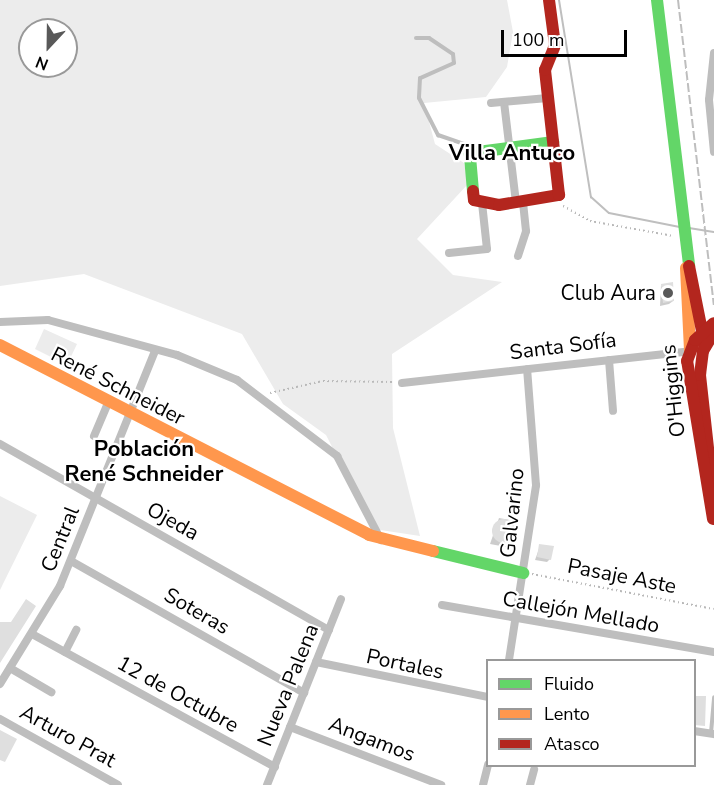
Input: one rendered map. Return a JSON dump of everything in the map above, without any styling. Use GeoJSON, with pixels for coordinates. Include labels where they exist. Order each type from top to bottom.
{"type":"FeatureCollection","features":[{"type":"Feature","properties":{"kind":"street"},"geometry":{"type":"LineString","coordinates":[[478,202],[519,203],[558,197],[546,65],[555,45],[549,0]]}},
{"type":"Feature","properties":{"kind":"street","name":"O'Higgins"},"geometry":{"type":"LineString","coordinates":[[657,0],[700,375],[714,527]]}},
{"type":"Feature","properties":{"kind":"street"},"geometry":{"type":"LineString","coordinates":[[714,57],[709,100],[714,152]]}},
{"type":"Feature","properties":{"kind":"street"},"geometry":{"type":"LineString","coordinates":[[491,103],[548,98]]}},
{"type":"Feature","properties":{"kind":"street"},"geometry":{"type":"LineString","coordinates":[[504,102],[509,148],[526,231],[518,256]]}},
{"type":"Feature","properties":{"kind":"street"},"geometry":{"type":"LineString","coordinates":[[449,253],[487,249],[470,153],[553,142]]}},
{"type":"Feature","properties":{"kind":"street"},"geometry":{"type":"LineString","coordinates":[[0,322],[42,319],[204,364],[258,395],[341,461],[381,540]]}},
{"type":"Feature","properties":{"kind":"street","name":"Santa Sofía"},"geometry":{"type":"LineString","coordinates":[[402,383],[609,360],[695,341],[714,323]]}},
{"type":"Feature","properties":{"kind":"street"},"geometry":{"type":"LineString","coordinates":[[695,341],[714,333]]}},
{"type":"Feature","properties":{"kind":"street","name":"René Schneider"},"geometry":{"type":"LineString","coordinates":[[0,345],[108,403],[381,540],[523,573]]}},
{"type":"Feature","properties":{"kind":"street","name":"Central"},"geometry":{"type":"LineString","coordinates":[[0,684],[32,634],[71,561],[155,351]]}},
{"type":"Feature","properties":{"kind":"street"},"geometry":{"type":"LineString","coordinates":[[609,360],[613,411]]}},
{"type":"Feature","properties":{"kind":"street","name":"Galvarino"},"geometry":{"type":"LineString","coordinates":[[509,659],[536,469],[527,369]]}},
{"type":"Feature","properties":{"kind":"street"},"geometry":{"type":"LineString","coordinates":[[94,436],[108,403]]}},
{"type":"Feature","properties":{"kind":"street","name":"Ojeda"},"geometry":{"type":"LineString","coordinates":[[0,444],[329,630]]}},
{"type":"Feature","properties":{"kind":"street","name":"Soteras"},"geometry":{"type":"LineString","coordinates":[[71,561],[304,693]]}},
{"type":"Feature","properties":{"kind":"street","name":"Nueva Palena"},"geometry":{"type":"LineString","coordinates":[[267,785],[341,599]]}},
{"type":"Feature","properties":{"kind":"street","name":"Callejón Mellado"},"geometry":{"type":"LineString","coordinates":[[442,605],[516,620],[714,652]]}},
{"type":"Feature","properties":{"kind":"street"},"geometry":{"type":"LineString","coordinates":[[65,652],[76,630]]}},
{"type":"Feature","properties":{"kind":"street","name":"12 de Octubre"},"geometry":{"type":"LineString","coordinates":[[32,634],[274,767]]}},
{"type":"Feature","properties":{"kind":"street","name":"Portales"},"geometry":{"type":"LineString","coordinates":[[316,662],[486,697]]}},
{"type":"Feature","properties":{"kind":"street"},"geometry":{"type":"LineString","coordinates":[[10,668],[51,692]]}},
{"type":"Feature","properties":{"kind":"street","name":"Arturo Prat"},"geometry":{"type":"LineString","coordinates":[[0,719],[118,785]]}},
{"type":"Feature","properties":{"kind":"street","name":"Angamos"},"geometry":{"type":"LineString","coordinates":[[290,727],[441,785]]}},
{"type":"Feature","properties":{"kind":"street"},"geometry":{"type":"LineString","coordinates":[[696,731],[712,734]]}},
{"type":"Feature","properties":{"kind":"street"},"geometry":{"type":"LineString","coordinates":[[483,785],[488,767]]}},
{"type":"Feature","properties":{"kind":"street"},"geometry":{"type":"LineString","coordinates":[[530,785],[534,770]]}},
{"type":"Feature","properties":{"kind":"lane"},"geometry":{"type":"LineString","coordinates":[[416,38],[429,38],[454,58],[418,83],[425,117],[438,135],[464,144],[470,153]]}},
{"type":"Feature","properties":{"kind":"lane"},"geometry":{"type":"LineString","coordinates":[[712,734],[714,697]]}},
{"type":"Feature","properties":{"kind":"path"},"geometry":{"type":"LineString","coordinates":[[558,197],[564,209],[590,221],[684,234]]}},
{"type":"Feature","properties":{"kind":"path"},"geometry":{"type":"LineString","coordinates":[[258,395],[324,381],[402,383]]}},
{"type":"Feature","properties":{"kind":"path","name":"Pasaje Aste"},"geometry":{"type":"LineString","coordinates":[[523,573],[714,609]]}},
{"type":"Feature","properties":{"kind":"shaded area"},"geometry":{"type":"Polygon","coordinates":[[[0,0],[507,0],[513,32],[507,67],[486,97],[424,103],[435,144],[464,163],[468,184],[417,239],[453,275],[502,282],[392,354],[393,428],[420,536],[374,529],[326,435],[283,404],[242,334],[84,274],[0,286],[0,0]]]}},
{"type":"Feature","properties":{"kind":"shaded area"},"geometry":{"type":"Polygon","coordinates":[[[44,329],[77,344],[67,365],[35,349],[44,329]]]}},
{"type":"Feature","properties":{"kind":"shaded area"},"geometry":{"type":"Polygon","coordinates":[[[0,496],[37,515],[0,590],[0,496]]]}},
{"type":"Feature","properties":{"kind":"building","name":"Club Aura"},"geometry":{"type":"Polygon","coordinates":[[[673,282],[674,301],[663,303],[661,284],[673,282]]]}},
{"type":"Feature","properties":{"kind":"building"},"geometry":{"type":"Polygon","coordinates":[[[504,519],[513,522],[516,531],[513,540],[504,543],[495,540],[492,531],[495,522],[504,519]]]}},
{"type":"Feature","properties":{"kind":"building"},"geometry":{"type":"Polygon","coordinates":[[[539,544],[554,546],[551,560],[537,557],[539,544]]]}},
{"type":"Feature","properties":{"kind":"building"},"geometry":{"type":"Polygon","coordinates":[[[26,599],[36,606],[0,663],[0,622],[11,622],[26,599]]]}},
{"type":"Feature","properties":{"kind":"building"},"geometry":{"type":"Polygon","coordinates":[[[696,696],[706,696],[705,726],[696,725],[696,696]]]}},
{"type":"Feature","properties":{"kind":"building"},"geometry":{"type":"Polygon","coordinates":[[[0,730],[17,739],[5,762],[0,760],[0,730]]]}},
{"type":"Feature","properties":{"kind":"waterway"},"geometry":{"type":"LineString","coordinates":[[559,0],[591,197],[609,213],[680,227]]}},
{"type":"Feature","properties":{"kind":"waterway"},"geometry":{"type":"LineString","coordinates":[[689,228],[714,232]]}},
{"type":"Feature","properties":{"kind":"railway"},"geometry":{"type":"LineString","coordinates":[[678,0],[714,305]]}},
{"type":"Feature","properties":{"kind":"traffic: fast"},"geometry":{"type":"LineString","coordinates":[[657,0],[689,266]]}},
{"type":"Feature","properties":{"kind":"traffic: fast"},"geometry":{"type":"LineString","coordinates":[[473,191],[470,153],[553,142]]}},
{"type":"Feature","properties":{"kind":"traffic: fast"},"geometry":{"type":"LineString","coordinates":[[433,551],[523,573]]}},
{"type":"Feature","properties":{"kind":"traffic: slow"},"geometry":{"type":"LineString","coordinates":[[686,268],[690,351]]}},
{"type":"Feature","properties":{"kind":"traffic: slow"},"geometry":{"type":"LineString","coordinates":[[0,345],[369,535],[433,551]]}},
{"type":"Feature","properties":{"kind":"traffic: jam"},"geometry":{"type":"LineString","coordinates":[[473,191],[474,200],[499,205],[559,195],[545,70],[555,45],[549,0]]}},
{"type":"Feature","properties":{"kind":"traffic: jam"},"geometry":{"type":"LineString","coordinates":[[689,266],[705,346]]}},
{"type":"Feature","properties":{"kind":"traffic: jam"},"geometry":{"type":"LineString","coordinates":[[713,519],[687,361],[695,340],[714,323]]}},
{"type":"Feature","properties":{"kind":"traffic: jam"},"geometry":{"type":"LineString","coordinates":[[713,493],[700,375],[703,351],[714,333]]}},
{"type":"Feature","properties":{"kind":"place","name":"Club Aura"},"geometry":{"type":"Point","coordinates":[668,293]}},
{"type":"Feature","properties":{"kind":"district","name":"Villa Antuco"},"geometry":{"type":"Point","coordinates":[512,154]}},
{"type":"Feature","properties":{"kind":"district","name":"Población René Schneider"},"geometry":{"type":"Point","coordinates":[144,462]}}]}
